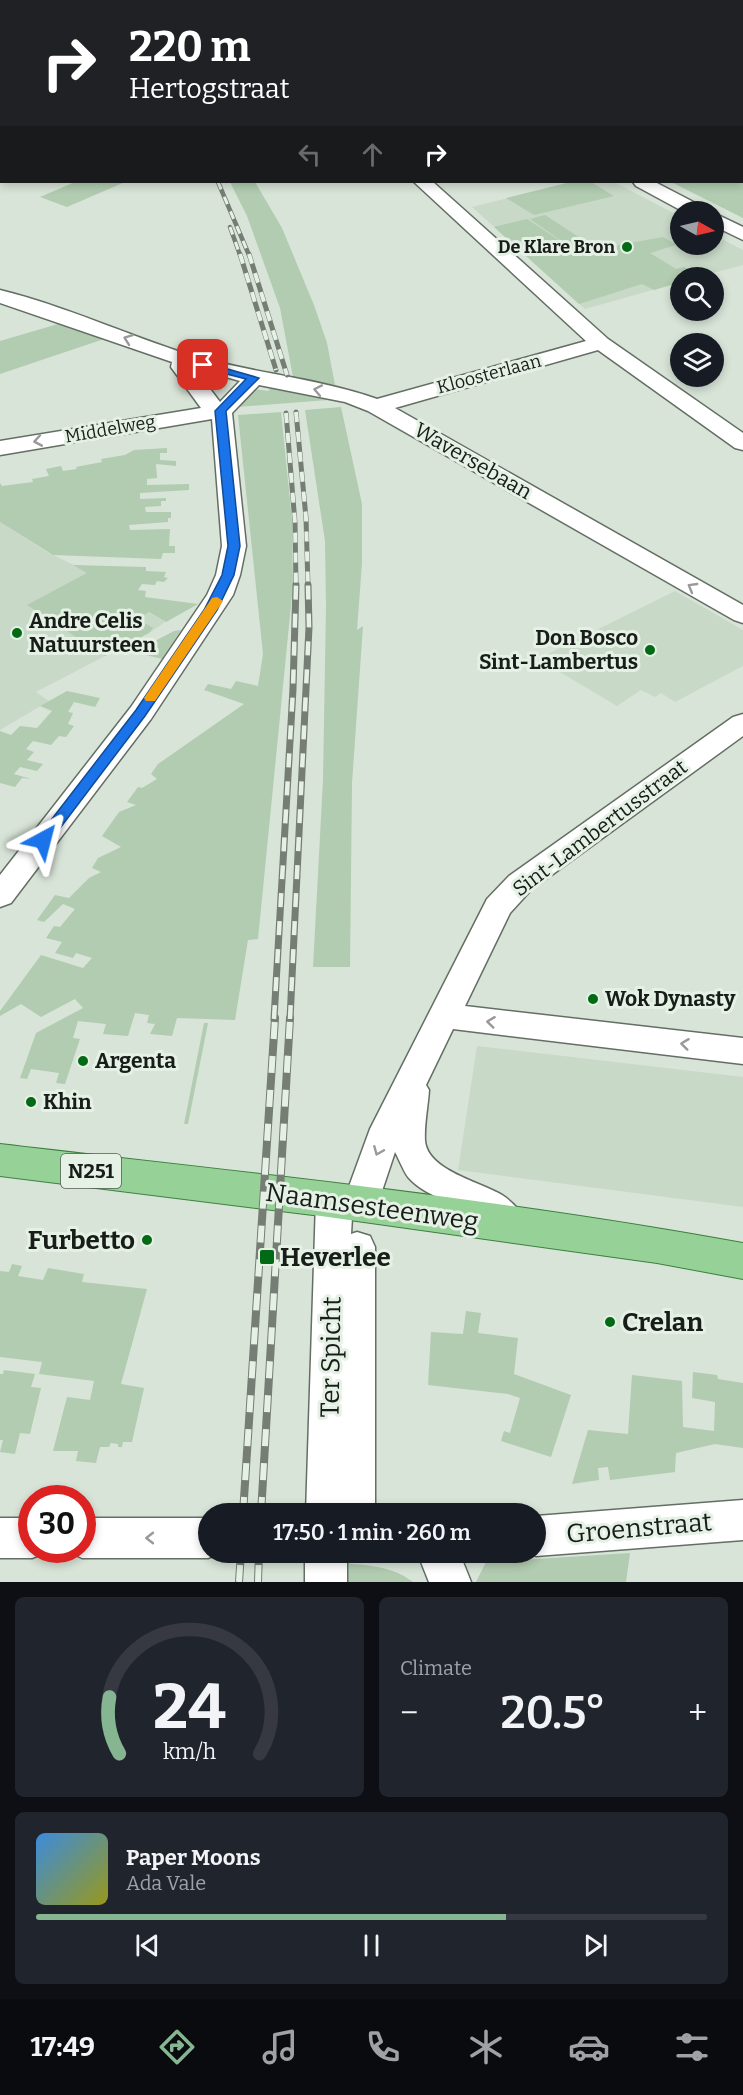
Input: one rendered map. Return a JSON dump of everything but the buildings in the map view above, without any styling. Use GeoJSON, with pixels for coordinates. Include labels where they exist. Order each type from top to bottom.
{"type":"FeatureCollection","features":[{"type":"Feature","properties":{"kind":"main road","name":"Naamsesteenweg"},"geometry":{"type":"LineString","coordinates":[[0,1160],[348,1203],[657,1245],[743,1261]]}},
{"type":"Feature","properties":{"kind":"street"},"geometry":{"type":"LineString","coordinates":[[424,183],[601,343],[743,443]]}},
{"type":"Feature","properties":{"kind":"street"},"geometry":{"type":"LineString","coordinates":[[644,183],[678,201]]}},
{"type":"Feature","properties":{"kind":"street"},"geometry":{"type":"LineString","coordinates":[[724,224],[743,234]]}},
{"type":"Feature","properties":{"kind":"street","name":"Waversebaan"},"geometry":{"type":"LineString","coordinates":[[0,296],[183,359],[254,378],[350,397],[376,406],[743,615]]}},
{"type":"Feature","properties":{"kind":"street","name":"Kloosterlaan"},"geometry":{"type":"LineString","coordinates":[[376,406],[601,343]]}},
{"type":"Feature","properties":{"kind":"street"},"geometry":{"type":"LineString","coordinates":[[183,359],[182,367],[211,406],[220,411]]}},
{"type":"Feature","properties":{"kind":"street"},"geometry":{"type":"LineString","coordinates":[[220,411],[254,378]]}},
{"type":"Feature","properties":{"kind":"street"},"geometry":{"type":"LineString","coordinates":[[5,881],[141,713],[220,595],[228,575],[234,546],[220,411]]}},
{"type":"Feature","properties":{"kind":"street","name":"Middelweg"},"geometry":{"type":"LineString","coordinates":[[0,448],[220,411]]}},
{"type":"Feature","properties":{"kind":"street","name":"Sint-Lambertusstraat"},"geometry":{"type":"LineString","coordinates":[[348,1203],[375,1158],[498,907],[520,884],[587,832],[743,723]]}},
{"type":"Feature","properties":{"kind":"street"},"geometry":{"type":"LineString","coordinates":[[444,1016],[743,1051]]}},
{"type":"Feature","properties":{"kind":"street","name":"Sint-Lambertusstraat"},"geometry":{"type":"LineString","coordinates":[[413,1079],[408,1143],[420,1166],[438,1182],[490,1206],[512,1226]]}},
{"type":"Feature","properties":{"kind":"street","name":"Ter Spicht"},"geometry":{"type":"LineString","coordinates":[[328,1503],[348,1203]]}},
{"type":"Feature","properties":{"kind":"street"},"geometry":{"type":"LineString","coordinates":[[354,1503],[357,1247]]}},
{"type":"Feature","properties":{"kind":"street","name":"Groenstraat"},"geometry":{"type":"LineString","coordinates":[[546,1535],[743,1520]]}},
{"type":"Feature","properties":{"kind":"street"},"geometry":{"type":"LineString","coordinates":[[0,1538],[18,1538]]}},
{"type":"Feature","properties":{"kind":"street"},"geometry":{"type":"LineString","coordinates":[[96,1538],[198,1538]]}},
{"type":"Feature","properties":{"kind":"street"},"geometry":{"type":"LineString","coordinates":[[326,1563],[326,1582]]}},
{"type":"Feature","properties":{"kind":"street"},"geometry":{"type":"LineString","coordinates":[[442,1563],[450,1582]]}},
{"type":"Feature","properties":{"kind":"shaded area"},"geometry":{"type":"Polygon","coordinates":[[[73,183],[123,183],[67,207],[40,197],[73,183]]]}},
{"type":"Feature","properties":{"kind":"shaded area"},"geometry":{"type":"Polygon","coordinates":[[[230,183],[256,183],[282,228],[327,343],[335,385],[293,377],[280,308],[247,216],[230,183]]]}},
{"type":"Feature","properties":{"kind":"shaded area","name":"De Klare Bron"},"geometry":{"type":"Polygon","coordinates":[[[567,183],[616,183],[670,211],[670,255],[724,255],[724,240],[743,250],[743,265],[724,270],[724,267],[670,267],[670,285],[585,309],[472,207],[567,183]]]}},
{"type":"Feature","properties":{"kind":"shaded area"},"geometry":{"type":"Polygon","coordinates":[[[567,183],[593,183],[614,196],[534,215],[506,198],[567,183]]]}},
{"type":"Feature","properties":{"kind":"shaded area"},"geometry":{"type":"Polygon","coordinates":[[[673,183],[743,183],[743,218],[724,208],[724,201],[709,201],[673,183]]]}},
{"type":"Feature","properties":{"kind":"shaded area"},"geometry":{"type":"Polygon","coordinates":[[[545,215],[597,249],[663,237],[670,241],[670,247],[650,253],[673,267],[670,267],[670,285],[654,290],[642,284],[579,304],[494,227],[527,219],[580,254],[530,219],[545,215]]]}},
{"type":"Feature","properties":{"kind":"shaded area"},"geometry":{"type":"Polygon","coordinates":[[[58,324],[104,339],[0,374],[0,341],[58,324]]]}},
{"type":"Feature","properties":{"kind":"shaded area"},"geometry":{"type":"Polygon","coordinates":[[[271,388],[328,400],[237,407],[255,389],[268,391],[271,388]]]}},
{"type":"Feature","properties":{"kind":"shaded area"},"geometry":{"type":"Polygon","coordinates":[[[341,407],[362,504],[362,563],[357,630],[363,626],[352,783],[350,967],[313,967],[323,780],[326,606],[325,541],[305,410],[341,407]]]}},
{"type":"Feature","properties":{"kind":"shaded area"},"geometry":{"type":"Polygon","coordinates":[[[281,412],[292,520],[293,585],[258,939],[248,940],[235,1020],[177,1018],[172,1036],[150,1034],[155,1024],[147,1023],[149,1015],[135,1013],[128,1036],[103,1034],[106,1024],[78,1021],[73,1038],[80,1039],[65,1084],[56,1083],[59,1073],[31,1069],[27,1079],[20,1078],[36,1033],[83,1008],[75,999],[41,1017],[21,1004],[0,1016],[0,1011],[41,955],[83,968],[92,958],[76,953],[73,958],[55,953],[62,942],[46,938],[54,926],[60,927],[75,909],[63,904],[44,922],[37,920],[55,895],[69,898],[89,878],[101,872],[92,868],[98,858],[121,847],[102,836],[119,812],[136,805],[127,802],[138,787],[142,788],[157,779],[151,774],[158,764],[244,704],[204,690],[208,684],[231,689],[236,681],[258,686],[263,654],[238,415],[281,412]]]}},
{"type":"Feature","properties":{"kind":"shaded area"},"geometry":{"type":"Polygon","coordinates":[[[167,448],[167,453],[160,453],[160,460],[176,461],[176,466],[156,464],[157,478],[147,479],[147,485],[189,484],[189,490],[140,493],[140,499],[166,498],[166,501],[161,501],[161,506],[145,507],[146,512],[171,512],[171,518],[168,518],[168,522],[129,525],[130,530],[170,529],[169,546],[175,546],[175,553],[163,553],[161,559],[53,555],[0,522],[0,483],[2,486],[33,482],[32,479],[49,476],[46,469],[61,466],[63,471],[77,469],[76,467],[102,462],[101,459],[125,455],[134,450],[167,448]]]}},
{"type":"Feature","properties":{"kind":"shaded area"},"geometry":{"type":"Polygon","coordinates":[[[0,522],[47,552],[84,570],[92,578],[165,622],[149,633],[36,692],[49,701],[0,730],[0,522]]]}},
{"type":"Feature","properties":{"kind":"shaded area"},"geometry":{"type":"Polygon","coordinates":[[[73,565],[146,567],[146,571],[166,572],[164,577],[168,578],[164,582],[157,581],[155,585],[142,584],[138,590],[146,591],[145,597],[198,604],[166,622],[149,612],[138,619],[153,628],[149,633],[105,656],[27,605],[87,573],[73,565]]]}},
{"type":"Feature","properties":{"kind":"shaded area","name":"Don Bosco Sint-Lambertus"},"geometry":{"type":"Polygon","coordinates":[[[675,591],[743,630],[743,666],[675,702],[661,693],[655,697],[641,690],[617,706],[538,659],[675,591]]]}},
{"type":"Feature","properties":{"kind":"shaded area"},"geometry":{"type":"Polygon","coordinates":[[[181,630],[162,659],[134,652],[174,631],[181,630]]]}},
{"type":"Feature","properties":{"kind":"shaded area"},"geometry":{"type":"Polygon","coordinates":[[[67,691],[100,698],[95,707],[74,702],[68,712],[73,713],[68,724],[74,726],[66,737],[59,736],[51,745],[33,741],[26,749],[34,752],[27,760],[43,764],[37,771],[20,767],[14,774],[31,779],[22,778],[15,787],[0,783],[0,731],[11,735],[20,726],[37,728],[52,711],[40,706],[67,691]]]}},
{"type":"Feature","properties":{"kind":"shaded area"},"geometry":{"type":"Polygon","coordinates":[[[204,1023],[208,1023],[188,1124],[184,1124],[204,1023]]]}},
{"type":"Feature","properties":{"kind":"shaded area"},"geometry":{"type":"Polygon","coordinates":[[[477,1046],[743,1077],[743,1207],[458,1170],[477,1046]]]}},
{"type":"Feature","properties":{"kind":"shaded area"},"geometry":{"type":"Polygon","coordinates":[[[12,1264],[22,1266],[18,1276],[43,1280],[48,1268],[84,1274],[82,1282],[147,1289],[121,1384],[144,1388],[132,1442],[123,1442],[122,1447],[111,1443],[109,1447],[100,1447],[96,1463],[76,1461],[78,1451],[53,1451],[67,1397],[90,1400],[94,1381],[39,1374],[42,1362],[0,1357],[0,1271],[9,1272],[12,1264]]]}},
{"type":"Feature","properties":{"kind":"shaded area"},"geometry":{"type":"Polygon","coordinates":[[[466,1311],[481,1313],[478,1333],[518,1338],[514,1374],[571,1395],[551,1457],[501,1441],[504,1431],[510,1433],[520,1398],[508,1394],[428,1385],[431,1332],[463,1334],[466,1311]]]}},
{"type":"Feature","properties":{"kind":"shaded area"},"geometry":{"type":"Polygon","coordinates":[[[4,1370],[35,1374],[31,1387],[41,1388],[30,1434],[20,1433],[15,1454],[0,1452],[3,1440],[0,1440],[0,1374],[3,1374],[4,1370]]]}},
{"type":"Feature","properties":{"kind":"shaded area"},"geometry":{"type":"Polygon","coordinates":[[[693,1372],[717,1375],[718,1379],[743,1383],[743,1448],[715,1444],[676,1453],[675,1472],[610,1480],[608,1467],[598,1468],[599,1480],[572,1484],[588,1430],[628,1434],[632,1375],[682,1381],[683,1427],[714,1431],[715,1402],[692,1398],[693,1372]]]}},
{"type":"Feature","properties":{"kind":"shaded area"},"geometry":{"type":"Polygon","coordinates":[[[630,1553],[626,1582],[476,1582],[486,1563],[546,1563],[546,1558],[630,1553]]]}},
{"type":"Feature","properties":{"kind":"shaded area"},"geometry":{"type":"Polygon","coordinates":[[[341,1563],[388,1569],[413,1582],[341,1582],[341,1563]]]}},
{"type":"Feature","properties":{"kind":"railway"},"geometry":{"type":"LineString","coordinates":[[218,183],[249,255]]}},
{"type":"Feature","properties":{"kind":"railway"},"geometry":{"type":"LineString","coordinates":[[230,227],[240,255]]}},
{"type":"Feature","properties":{"kind":"railway"},"geometry":{"type":"LineString","coordinates":[[240,254],[276,370]]}},
{"type":"Feature","properties":{"kind":"railway"},"geometry":{"type":"LineString","coordinates":[[249,254],[287,375]]}},
{"type":"Feature","properties":{"kind":"railway"},"geometry":{"type":"LineString","coordinates":[[296,412],[306,518],[308,587]]}},
{"type":"Feature","properties":{"kind":"railway"},"geometry":{"type":"LineString","coordinates":[[286,413],[295,523],[296,586]]}},
{"type":"Feature","properties":{"kind":"railway"},"geometry":{"type":"LineString","coordinates":[[290,1019],[309,627],[308,585]]}},
{"type":"Feature","properties":{"kind":"railway"},"geometry":{"type":"LineString","coordinates":[[274,1019],[293,689],[296,586]]}},
{"type":"Feature","properties":{"kind":"railway"},"geometry":{"type":"LineString","coordinates":[[244,1503],[275,1018]]}},
{"type":"Feature","properties":{"kind":"railway"},"geometry":{"type":"LineString","coordinates":[[262,1503],[290,1018]]}},
{"type":"Feature","properties":{"kind":"railway"},"geometry":{"type":"LineString","coordinates":[[239,1582],[240,1563]]}},
{"type":"Feature","properties":{"kind":"railway"},"geometry":{"type":"LineString","coordinates":[[258,1582],[259,1563]]}},
{"type":"Feature","properties":{"kind":"slow traffic"},"geometry":{"type":"LineString","coordinates":[[151,698],[217,601]]}},
{"type":"Feature","properties":{"kind":"place","name":"De Klare Bron"},"geometry":{"type":"Point","coordinates":[627,247]}},
{"type":"Feature","properties":{"kind":"place","name":"Andre Celis Natuursteen"},"geometry":{"type":"Point","coordinates":[17,633]}},
{"type":"Feature","properties":{"kind":"place","name":"Don Bosco Sint-Lambertus"},"geometry":{"type":"Point","coordinates":[650,650]}},
{"type":"Feature","properties":{"kind":"place","name":"Wok Dynasty"},"geometry":{"type":"Point","coordinates":[593,999]}},
{"type":"Feature","properties":{"kind":"place","name":"Argenta"},"geometry":{"type":"Point","coordinates":[83,1061]}},
{"type":"Feature","properties":{"kind":"place","name":"Khin"},"geometry":{"type":"Point","coordinates":[31,1102]}},
{"type":"Feature","properties":{"kind":"place","name":"Furbetto"},"geometry":{"type":"Point","coordinates":[147,1240]}},
{"type":"Feature","properties":{"kind":"place","name":"Heverlee"},"geometry":{"type":"Point","coordinates":[267,1257]}},
{"type":"Feature","properties":{"kind":"place","name":"Crelan"},"geometry":{"type":"Point","coordinates":[610,1322]}},
{"type":"Feature","properties":{"kind":"route"},"geometry":{"type":"LineString","coordinates":[[43,840],[141,713],[220,595],[228,575],[234,546],[223,417],[220,411],[227,407],[254,378],[203,365]]}}]}
